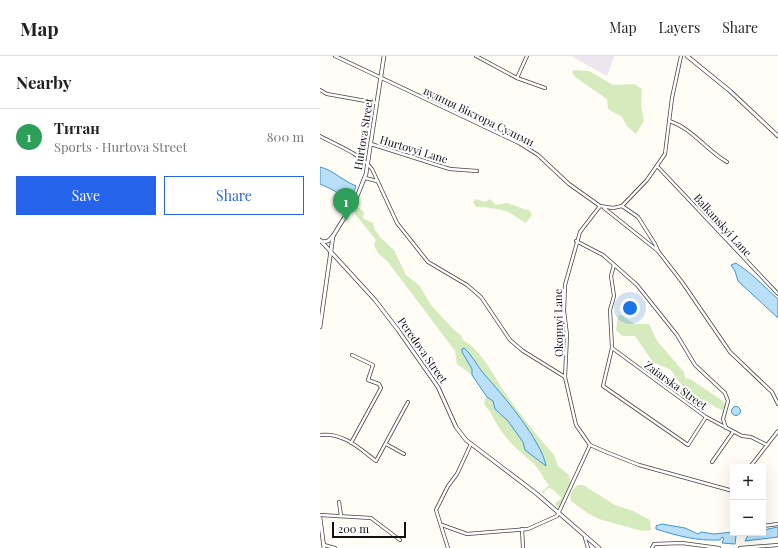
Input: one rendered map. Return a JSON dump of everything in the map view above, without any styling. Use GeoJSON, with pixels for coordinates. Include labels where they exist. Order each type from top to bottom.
{"type":"FeatureCollection","features":[{"type":"Feature","properties":{"kind":"street","name":"вулиця Віктора Сулими"},"geometry":{"type":"LineString","coordinates":[[335,56],[465,116],[519,143],[538,155],[569,184],[604,208],[658,251],[682,282],[730,352],[772,392],[778,404]]}},
{"type":"Feature","properties":{"kind":"street","name":"Hurtova Street"},"geometry":{"type":"LineString","coordinates":[[320,327],[321,309],[334,236],[356,199],[365,178],[378,103],[384,56]]}},
{"type":"Feature","properties":{"kind":"street"},"geometry":{"type":"LineString","coordinates":[[476,56],[517,78],[545,88]]}},
{"type":"Feature","properties":{"kind":"street"},"geometry":{"type":"LineString","coordinates":[[517,78],[527,56]]}},
{"type":"Feature","properties":{"kind":"street"},"geometry":{"type":"LineString","coordinates":[[604,208],[622,206],[657,166],[665,154],[672,98],[681,56]]}},
{"type":"Feature","properties":{"kind":"street"},"geometry":{"type":"LineString","coordinates":[[687,56],[725,87],[778,136]]}},
{"type":"Feature","properties":{"kind":"street"},"geometry":{"type":"LineString","coordinates":[[320,90],[328,94],[378,103]]}},
{"type":"Feature","properties":{"kind":"street"},"geometry":{"type":"LineString","coordinates":[[669,121],[682,127],[707,149],[726,162]]}},
{"type":"Feature","properties":{"kind":"street"},"geometry":{"type":"LineString","coordinates":[[320,136],[360,157],[368,164],[372,169],[397,223],[428,262],[467,285],[481,297],[510,340],[538,361],[565,377]]}},
{"type":"Feature","properties":{"kind":"street","name":"Hurtovyi Lane"},"geometry":{"type":"LineString","coordinates":[[371,144],[450,169],[477,171]]}},
{"type":"Feature","properties":{"kind":"street","name":"Balkanskyi Lane"},"geometry":{"type":"LineString","coordinates":[[657,166],[778,294]]}},
{"type":"Feature","properties":{"kind":"street"},"geometry":{"type":"LineString","coordinates":[[365,178],[377,181]]}},
{"type":"Feature","properties":{"kind":"street","name":"Okopnyi Lane"},"geometry":{"type":"LineString","coordinates":[[590,445],[576,424],[565,377],[567,335],[564,311],[565,285],[576,241],[585,223],[600,206]]}},
{"type":"Feature","properties":{"kind":"street","name":"вулиця Віктора Сулими"},"geometry":{"type":"LineString","coordinates":[[622,206],[638,217],[658,251]]}},
{"type":"Feature","properties":{"kind":"street"},"geometry":{"type":"LineString","coordinates":[[321,241],[328,241],[334,236]]}},
{"type":"Feature","properties":{"kind":"street","name":"Peredova Street"},"geometry":{"type":"LineString","coordinates":[[321,241],[375,300],[426,369],[440,390],[456,426],[470,444],[537,494],[585,538],[599,548]]}},
{"type":"Feature","properties":{"kind":"street"},"geometry":{"type":"LineString","coordinates":[[576,241],[603,255],[639,288],[677,336],[700,372],[725,392],[728,402],[723,419],[726,428]]}},
{"type":"Feature","properties":{"kind":"street"},"geometry":{"type":"LineString","coordinates":[[614,265],[611,276],[614,296],[610,310],[612,348],[603,386],[688,445],[706,417]]}},
{"type":"Feature","properties":{"kind":"street","name":"Zaiarska Street"},"geometry":{"type":"LineString","coordinates":[[612,348],[706,417],[733,432],[767,445]]}},
{"type":"Feature","properties":{"kind":"street"},"geometry":{"type":"LineString","coordinates":[[351,443],[381,388],[379,384],[368,380],[373,365],[352,355]]}},
{"type":"Feature","properties":{"kind":"street"},"geometry":{"type":"LineString","coordinates":[[320,435],[338,435],[376,460],[408,402]]}},
{"type":"Feature","properties":{"kind":"street"},"geometry":{"type":"LineString","coordinates":[[752,464],[778,431]]}},
{"type":"Feature","properties":{"kind":"street"},"geometry":{"type":"LineString","coordinates":[[712,462],[733,432]]}},
{"type":"Feature","properties":{"kind":"street"},"geometry":{"type":"LineString","coordinates":[[386,444],[404,454]]}},
{"type":"Feature","properties":{"kind":"street"},"geometry":{"type":"LineString","coordinates":[[448,548],[442,525],[436,514],[436,510],[448,486],[457,474],[470,444]]}},
{"type":"Feature","properties":{"kind":"street"},"geometry":{"type":"LineString","coordinates":[[442,525],[467,534],[528,529],[556,516],[590,445],[639,465],[730,490]]}},
{"type":"Feature","properties":{"kind":"street"},"geometry":{"type":"LineString","coordinates":[[339,502],[341,516]]}},
{"type":"Feature","properties":{"kind":"street"},"geometry":{"type":"LineString","coordinates":[[335,548],[324,547],[320,517],[341,516],[371,518],[400,540]]}},
{"type":"Feature","properties":{"kind":"street"},"geometry":{"type":"LineString","coordinates":[[766,526],[778,524]]}},
{"type":"Feature","properties":{"kind":"street"},"geometry":{"type":"LineString","coordinates":[[522,529],[524,548]]}},
{"type":"Feature","properties":{"kind":"street"},"geometry":{"type":"LineString","coordinates":[[585,538],[588,548]]}},
{"type":"Feature","properties":{"kind":"street"},"geometry":{"type":"LineString","coordinates":[[652,548],[654,544],[682,543],[719,548]]}},
{"type":"Feature","properties":{"kind":"street"},"geometry":{"type":"LineString","coordinates":[[740,548],[778,545]]}},
{"type":"Feature","properties":{"kind":"shaded area"},"geometry":{"type":"Polygon","coordinates":[[[571,56],[614,56],[607,76],[571,56]]]}},
{"type":"Feature","properties":{"kind":"green space"},"geometry":{"type":"Polygon","coordinates":[[[573,70],[589,71],[613,85],[634,84],[642,89],[641,106],[644,121],[636,134],[627,126],[622,117],[608,109],[607,99],[575,77],[572,73],[573,70]]]}},
{"type":"Feature","properties":{"kind":"green space"},"geometry":{"type":"Polygon","coordinates":[[[476,199],[485,202],[490,199],[496,205],[507,203],[530,211],[532,215],[526,223],[503,210],[476,207],[473,202],[476,199]]]}},
{"type":"Feature","properties":{"kind":"green space"},"geometry":{"type":"Polygon","coordinates":[[[358,207],[364,212],[363,218],[373,223],[375,230],[381,238],[394,250],[406,275],[419,285],[431,305],[454,330],[461,335],[463,340],[483,358],[519,412],[554,455],[558,466],[568,474],[571,482],[559,507],[556,506],[555,503],[562,498],[552,489],[548,488],[544,492],[546,494],[541,493],[549,485],[538,468],[514,447],[504,435],[484,404],[487,396],[472,375],[457,364],[455,351],[388,262],[378,253],[374,245],[376,240],[355,214],[355,209],[358,207]]]}},
{"type":"Feature","properties":{"kind":"green space"},"geometry":{"type":"Polygon","coordinates":[[[621,315],[635,324],[649,324],[657,341],[684,372],[685,378],[690,379],[723,401],[725,405],[724,408],[721,410],[694,395],[679,382],[671,370],[653,362],[635,336],[622,336],[616,330],[618,316],[621,315]]]}},
{"type":"Feature","properties":{"kind":"green space"},"geometry":{"type":"Polygon","coordinates":[[[578,485],[583,485],[615,505],[633,511],[650,520],[651,530],[642,531],[599,519],[589,514],[571,501],[572,492],[578,485]]]}},
{"type":"Feature","properties":{"kind":"water"},"geometry":{"type":"Polygon","coordinates":[[[320,167],[325,168],[356,186],[349,204],[343,202],[340,196],[334,191],[320,184],[320,167]]]}},
{"type":"Feature","properties":{"kind":"water"},"geometry":{"type":"Polygon","coordinates":[[[736,263],[751,274],[778,299],[778,318],[738,281],[735,271],[731,265],[736,263]]]}},
{"type":"Feature","properties":{"kind":"water"},"geometry":{"type":"Polygon","coordinates":[[[464,348],[520,418],[537,444],[546,466],[525,450],[523,442],[508,421],[495,409],[493,401],[487,397],[472,375],[472,369],[462,352],[462,349],[464,348]]]}},
{"type":"Feature","properties":{"kind":"water"},"geometry":{"type":"Polygon","coordinates":[[[734,407],[738,407],[740,411],[738,415],[734,415],[732,413],[732,409],[734,407]]]}},
{"type":"Feature","properties":{"kind":"water"},"geometry":{"type":"Polygon","coordinates":[[[662,524],[685,528],[698,534],[701,532],[714,534],[730,532],[730,536],[736,536],[735,544],[722,543],[724,538],[722,537],[720,540],[712,540],[680,536],[656,529],[656,526],[662,524]]]}},
{"type":"Feature","properties":{"kind":"water"},"geometry":{"type":"Polygon","coordinates":[[[778,527],[778,537],[745,541],[748,536],[766,536],[766,529],[778,527]]]}},
{"type":"Feature","properties":{"kind":"place","name":"Титан"},"geometry":{"type":"Point","coordinates":[346,221]}}]}
